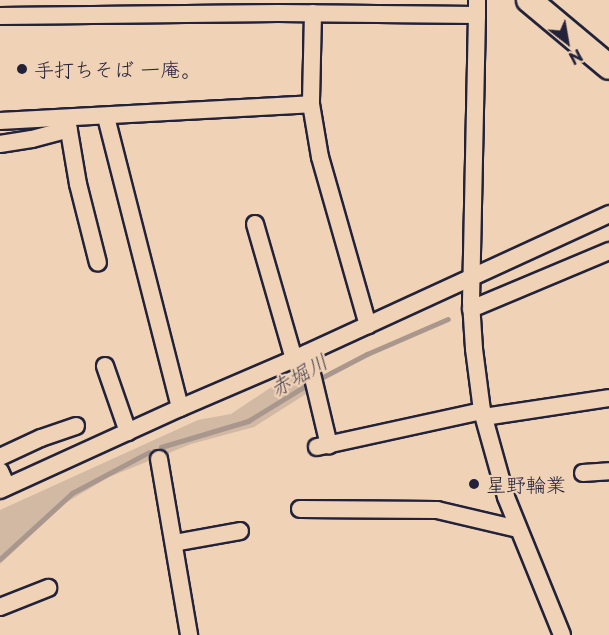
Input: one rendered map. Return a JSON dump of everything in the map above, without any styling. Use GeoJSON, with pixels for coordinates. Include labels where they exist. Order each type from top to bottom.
{"type":"FeatureCollection","features":[{"type":"Feature","properties":{"kind":"highway"},"geometry":{"type":"LineString","coordinates":[[529,0],[609,67]]}},
{"type":"Feature","properties":{"kind":"street"},"geometry":{"type":"LineString","coordinates":[[0,16],[110,7],[313,13],[477,8],[471,309],[483,414],[506,497],[562,635]]}},
{"type":"Feature","properties":{"kind":"street"},"geometry":{"type":"LineString","coordinates":[[313,13],[311,104],[320,157],[368,325]]}},
{"type":"Feature","properties":{"kind":"street"},"geometry":{"type":"LineString","coordinates":[[0,121],[68,124],[106,117],[277,104],[311,104]]}},
{"type":"Feature","properties":{"kind":"street"},"geometry":{"type":"LineString","coordinates":[[106,117],[180,408]]}},
{"type":"Feature","properties":{"kind":"street"},"geometry":{"type":"LineString","coordinates":[[0,144],[32,140],[68,124]]}},
{"type":"Feature","properties":{"kind":"street"},"geometry":{"type":"LineString","coordinates":[[68,124],[78,184],[98,263]]}},
{"type":"Feature","properties":{"kind":"street"},"geometry":{"type":"LineString","coordinates":[[0,471],[3,489],[472,279],[609,214]]}},
{"type":"Feature","properties":{"kind":"street"},"geometry":{"type":"LineString","coordinates":[[255,224],[301,356],[323,446],[483,414],[609,398]]}},
{"type":"Feature","properties":{"kind":"street"},"geometry":{"type":"LineString","coordinates":[[471,309],[609,250]]}},
{"type":"Feature","properties":{"kind":"street"},"geometry":{"type":"LineString","coordinates":[[105,366],[128,432]]}},
{"type":"Feature","properties":{"kind":"street"},"geometry":{"type":"LineString","coordinates":[[0,457],[41,438],[76,426]]}},
{"type":"Feature","properties":{"kind":"street"},"geometry":{"type":"LineString","coordinates":[[159,459],[189,635]]}},
{"type":"Feature","properties":{"kind":"street"},"geometry":{"type":"LineString","coordinates":[[584,473],[609,471]]}},
{"type":"Feature","properties":{"kind":"street"},"geometry":{"type":"LineString","coordinates":[[300,509],[436,510],[518,529]]}},
{"type":"Feature","properties":{"kind":"street"},"geometry":{"type":"LineString","coordinates":[[174,543],[240,531]]}},
{"type":"Feature","properties":{"kind":"street"},"geometry":{"type":"LineString","coordinates":[[0,607],[48,588]]}},
{"type":"Feature","properties":{"kind":"shaded area"},"geometry":{"type":"Polygon","coordinates":[[[303,373],[309,392],[254,427],[191,444],[109,477],[67,502],[0,564],[0,510],[198,420],[231,414],[270,388],[303,373]]]}},
{"type":"Feature","properties":{"kind":"waterway","name":"赤堀川"},"geometry":{"type":"LineString","coordinates":[[161,447],[248,421],[300,389],[367,354],[448,319]]}},
{"type":"Feature","properties":{"kind":"waterway","name":"赤堀川"},"geometry":{"type":"LineString","coordinates":[[0,559],[72,493],[149,452]]}},
{"type":"Feature","properties":{"kind":"place","name":"手打ちそば 一庵。"},"geometry":{"type":"Point","coordinates":[22,69]}},
{"type":"Feature","properties":{"kind":"place","name":"星野輪業"},"geometry":{"type":"Point","coordinates":[474,484]}}]}
